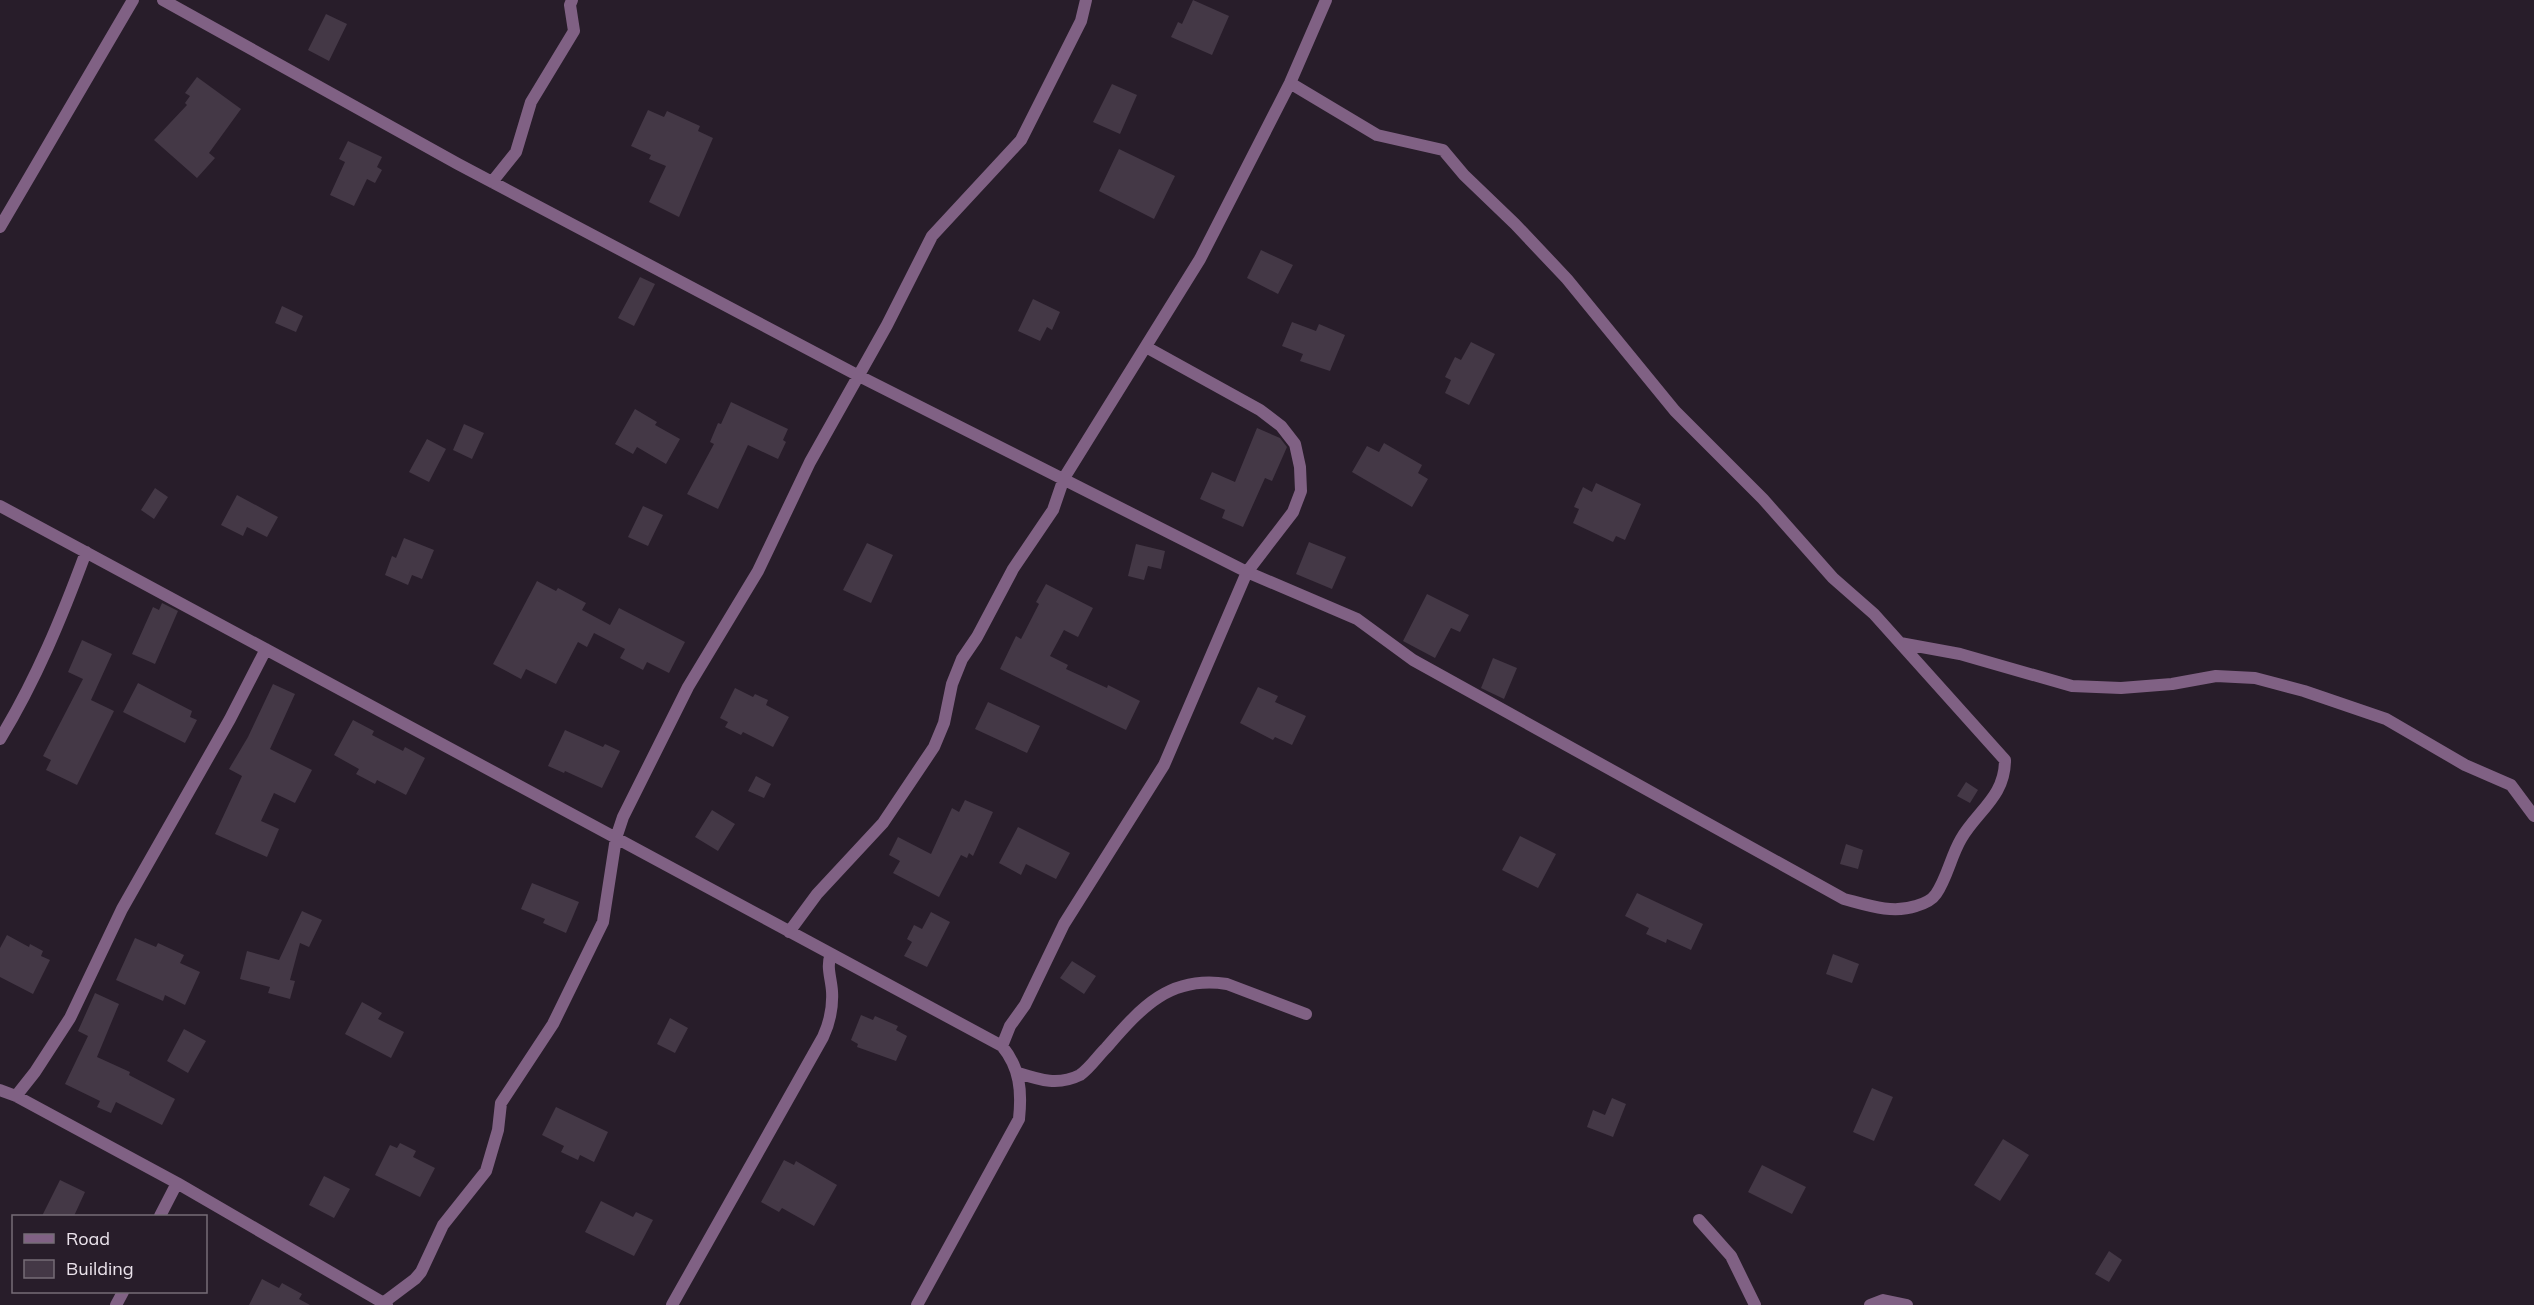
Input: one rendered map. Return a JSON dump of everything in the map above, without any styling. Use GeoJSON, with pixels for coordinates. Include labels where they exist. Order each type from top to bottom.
{"type":"FeatureCollection","features":[{"type":"Feature","properties":{"kind":"street"},"geometry":{"type":"LineString","coordinates":[[0,227],[133,0]]}},
{"type":"Feature","properties":{"kind":"street"},"geometry":{"type":"LineString","coordinates":[[164,0],[492,182],[859,376],[1247,572],[1357,619],[1413,660],[1844,899],[1893,910],[1915,907],[1935,894],[1962,837],[1995,795],[2004,779],[2005,760],[1874,614],[1833,578],[1763,500],[1675,411],[1567,279],[1464,175],[1443,150],[1377,135],[1290,83]]}},
{"type":"Feature","properties":{"kind":"street"},"geometry":{"type":"LineString","coordinates":[[492,182],[516,152],[531,102],[574,31],[570,5],[572,0]]}},
{"type":"Feature","properties":{"kind":"street"},"geometry":{"type":"LineString","coordinates":[[0,1090],[16,1096],[177,1183],[385,1304],[415,1279],[421,1272],[443,1225],[486,1171],[498,1130],[501,1103],[553,1024],[603,922],[616,838],[623,817],[688,687],[758,571],[810,462],[859,376],[932,236],[1021,140],[1081,21],[1086,0]]}},
{"type":"Feature","properties":{"kind":"street"},"geometry":{"type":"LineString","coordinates":[[789,932],[818,894],[883,823],[934,747],[944,723],[952,684],[962,659],[977,638],[1013,569],[1053,510],[1064,478],[1200,259],[1290,83],[1326,0]]}},
{"type":"Feature","properties":{"kind":"street"},"geometry":{"type":"LineString","coordinates":[[1002,1046],[1010,1026],[1025,1005],[1064,924],[1164,765],[1247,572],[1293,512],[1301,491],[1300,467],[1295,444],[1281,426],[1260,410],[1146,347]]}},
{"type":"Feature","properties":{"kind":"street"},"geometry":{"type":"LineString","coordinates":[[0,506],[1002,1046],[1012,1058],[1018,1073],[1022,1099],[1019,1119],[917,1305]]}},
{"type":"Feature","properties":{"kind":"street"},"geometry":{"type":"LineString","coordinates":[[0,739],[26,695],[42,661],[86,552]]}},
{"type":"Feature","properties":{"kind":"street"},"geometry":{"type":"LineString","coordinates":[[1900,643],[1960,654],[2072,686],[2121,688],[2152,686],[2216,676],[2255,678],[2304,691],[2386,719],[2465,765],[2511,785],[2534,816]]}},
{"type":"Feature","properties":{"kind":"street"},"geometry":{"type":"LineString","coordinates":[[16,1096],[35,1072],[70,1018],[122,909],[230,719],[266,649]]}},
{"type":"Feature","properties":{"kind":"street"},"geometry":{"type":"LineString","coordinates":[[672,1305],[823,1037],[831,1014],[828,965],[831,954]]}},
{"type":"Feature","properties":{"kind":"street"},"geometry":{"type":"LineString","coordinates":[[1018,1073],[1053,1082],[1080,1076],[1151,1002],[1168,991],[1187,984],[1214,982],[1227,984],[1306,1014]]}},
{"type":"Feature","properties":{"kind":"street"},"geometry":{"type":"LineString","coordinates":[[161,1215],[177,1183]]}},
{"type":"Feature","properties":{"kind":"street"},"geometry":{"type":"LineString","coordinates":[[1699,1220],[1731,1256],[1755,1305]]}},
{"type":"Feature","properties":{"kind":"street"},"geometry":{"type":"LineString","coordinates":[[1870,1305],[1883,1300],[1907,1305]]}},
{"type":"Feature","properties":{"kind":"building"},"geometry":{"type":"Polygon","coordinates":[[[1193,0],[1229,16],[1212,55],[1171,37],[1178,22],[1182,24],[1193,0]]]}},
{"type":"Feature","properties":{"kind":"building"},"geometry":{"type":"Polygon","coordinates":[[[326,14],[347,24],[329,61],[308,50],[326,14]]]}},
{"type":"Feature","properties":{"kind":"building"},"geometry":{"type":"Polygon","coordinates":[[[197,77],[241,109],[209,153],[215,158],[197,178],[154,140],[187,105],[185,103],[190,96],[185,93],[197,77]]]}},
{"type":"Feature","properties":{"kind":"building"},"geometry":{"type":"Polygon","coordinates":[[[1112,84],[1137,95],[1120,134],[1093,122],[1112,84]]]}},
{"type":"Feature","properties":{"kind":"building"},"geometry":{"type":"Polygon","coordinates":[[[648,110],[664,117],[667,111],[700,126],[698,131],[713,138],[679,217],[649,202],[666,166],[649,159],[651,155],[631,146],[648,110]]]}},
{"type":"Feature","properties":{"kind":"building"},"geometry":{"type":"Polygon","coordinates":[[[348,141],[382,157],[377,167],[382,170],[375,183],[367,179],[354,206],[330,195],[345,162],[339,159],[348,141]]]}},
{"type":"Feature","properties":{"kind":"building"},"geometry":{"type":"Polygon","coordinates":[[[1119,149],[1175,176],[1154,219],[1099,191],[1119,149]]]}},
{"type":"Feature","properties":{"kind":"building"},"geometry":{"type":"Polygon","coordinates":[[[1261,250],[1293,265],[1278,294],[1247,278],[1261,250]]]}},
{"type":"Feature","properties":{"kind":"building"},"geometry":{"type":"Polygon","coordinates":[[[640,277],[655,284],[634,326],[618,318],[640,277]]]}},
{"type":"Feature","properties":{"kind":"building"},"geometry":{"type":"Polygon","coordinates":[[[1033,299],[1060,312],[1052,330],[1047,327],[1040,341],[1018,331],[1033,299]]]}},
{"type":"Feature","properties":{"kind":"building"},"geometry":{"type":"Polygon","coordinates":[[[282,306],[303,316],[296,332],[275,323],[282,306]]]}},
{"type":"Feature","properties":{"kind":"building"},"geometry":{"type":"Polygon","coordinates":[[[1292,322],[1316,331],[1319,324],[1345,335],[1330,371],[1300,361],[1303,354],[1282,346],[1292,322]]]}},
{"type":"Feature","properties":{"kind":"building"},"geometry":{"type":"Polygon","coordinates":[[[1471,342],[1495,354],[1469,405],[1445,393],[1451,380],[1445,377],[1455,357],[1461,360],[1471,342]]]}},
{"type":"Feature","properties":{"kind":"building"},"geometry":{"type":"Polygon","coordinates":[[[731,402],[788,429],[783,440],[786,442],[778,459],[748,445],[718,509],[687,494],[714,444],[710,442],[731,402]]]}},
{"type":"Feature","properties":{"kind":"building"},"geometry":{"type":"Polygon","coordinates":[[[635,409],[657,422],[655,425],[680,439],[666,464],[637,447],[633,454],[615,444],[635,409]]]}},
{"type":"Feature","properties":{"kind":"building"},"geometry":{"type":"Polygon","coordinates":[[[464,424],[484,433],[472,459],[453,450],[464,424]]]}},
{"type":"Feature","properties":{"kind":"building"},"geometry":{"type":"Polygon","coordinates":[[[1257,428],[1280,438],[1287,447],[1272,481],[1265,478],[1243,527],[1222,518],[1225,510],[1200,499],[1212,472],[1235,482],[1257,428]]]}},
{"type":"Feature","properties":{"kind":"building"},"geometry":{"type":"Polygon","coordinates":[[[427,439],[446,449],[429,482],[409,472],[427,439]]]}},
{"type":"Feature","properties":{"kind":"building"},"geometry":{"type":"Polygon","coordinates":[[[1384,443],[1422,465],[1418,473],[1428,479],[1412,507],[1352,472],[1367,446],[1379,452],[1384,443]]]}},
{"type":"Feature","properties":{"kind":"building"},"geometry":{"type":"Polygon","coordinates":[[[1596,483],[1641,504],[1625,540],[1616,536],[1613,542],[1573,523],[1579,509],[1574,507],[1583,487],[1592,492],[1596,483]]]}},
{"type":"Feature","properties":{"kind":"building"},"geometry":{"type":"Polygon","coordinates":[[[155,488],[168,497],[154,519],[141,510],[155,488]]]}},
{"type":"Feature","properties":{"kind":"building"},"geometry":{"type":"Polygon","coordinates":[[[237,495],[278,517],[267,537],[247,527],[243,536],[221,525],[237,495]]]}},
{"type":"Feature","properties":{"kind":"building"},"geometry":{"type":"Polygon","coordinates":[[[643,506],[663,515],[648,546],[628,537],[643,506]]]}},
{"type":"Feature","properties":{"kind":"building"},"geometry":{"type":"Polygon","coordinates":[[[404,538],[434,550],[422,579],[412,575],[408,585],[385,575],[392,556],[396,558],[404,538]]]}},
{"type":"Feature","properties":{"kind":"building"},"geometry":{"type":"Polygon","coordinates":[[[1309,542],[1346,557],[1332,589],[1296,574],[1309,542]]]}},
{"type":"Feature","properties":{"kind":"building"},"geometry":{"type":"Polygon","coordinates":[[[867,543],[893,555],[871,603],[843,590],[867,543]]]}},
{"type":"Feature","properties":{"kind":"building"},"geometry":{"type":"Polygon","coordinates":[[[1136,544],[1165,551],[1161,569],[1148,566],[1144,580],[1128,576],[1136,544]]]}},
{"type":"Feature","properties":{"kind":"building"},"geometry":{"type":"Polygon","coordinates":[[[537,581],[556,591],[558,588],[586,603],[582,610],[610,625],[619,608],[685,642],[669,673],[647,662],[643,670],[620,658],[625,649],[594,633],[587,647],[578,642],[556,684],[526,669],[521,679],[493,664],[537,581]]]}},
{"type":"Feature","properties":{"kind":"building"},"geometry":{"type":"Polygon","coordinates":[[[1046,584],[1093,608],[1078,637],[1064,630],[1050,656],[1068,665],[1066,669],[1107,688],[1108,685],[1140,701],[1126,730],[1000,669],[1016,636],[1021,639],[1039,604],[1036,602],[1046,584]]]}},
{"type":"Feature","properties":{"kind":"building"},"geometry":{"type":"Polygon","coordinates":[[[1427,594],[1469,615],[1460,632],[1451,628],[1435,658],[1403,641],[1427,594]]]}},
{"type":"Feature","properties":{"kind":"building"},"geometry":{"type":"Polygon","coordinates":[[[162,603],[178,611],[155,664],[132,654],[153,607],[159,610],[162,603]]]}},
{"type":"Feature","properties":{"kind":"building"},"geometry":{"type":"Polygon","coordinates":[[[82,640],[112,654],[91,700],[114,711],[77,785],[46,770],[51,760],[43,756],[83,679],[68,672],[82,640]]]}},
{"type":"Feature","properties":{"kind":"building"},"geometry":{"type":"Polygon","coordinates":[[[1493,658],[1517,668],[1504,699],[1481,688],[1493,658]]]}},
{"type":"Feature","properties":{"kind":"building"},"geometry":{"type":"Polygon","coordinates":[[[138,683],[192,711],[190,717],[197,720],[185,743],[123,712],[138,683]]]}},
{"type":"Feature","properties":{"kind":"building"},"geometry":{"type":"Polygon","coordinates":[[[273,684],[295,694],[270,749],[312,770],[295,803],[274,793],[261,821],[279,829],[267,857],[215,834],[242,776],[229,769],[248,737],[273,684]]]}},
{"type":"Feature","properties":{"kind":"building"},"geometry":{"type":"Polygon","coordinates":[[[1258,687],[1278,696],[1275,702],[1306,716],[1292,745],[1275,737],[1273,740],[1240,723],[1258,687]]]}},
{"type":"Feature","properties":{"kind":"building"},"geometry":{"type":"Polygon","coordinates":[[[735,688],[753,697],[755,694],[768,700],[766,705],[789,717],[773,747],[743,732],[741,735],[725,727],[728,722],[720,718],[735,688]]]}},
{"type":"Feature","properties":{"kind":"building"},"geometry":{"type":"Polygon","coordinates":[[[988,702],[1040,726],[1027,753],[975,729],[988,702]]]}},
{"type":"Feature","properties":{"kind":"building"},"geometry":{"type":"Polygon","coordinates":[[[353,720],[374,731],[372,735],[403,751],[405,747],[425,758],[406,795],[377,780],[375,784],[356,774],[359,769],[334,755],[353,720]]]}},
{"type":"Feature","properties":{"kind":"building"},"geometry":{"type":"Polygon","coordinates":[[[565,730],[603,747],[605,744],[620,751],[602,788],[548,766],[565,730]]]}},
{"type":"Feature","properties":{"kind":"building"},"geometry":{"type":"Polygon","coordinates":[[[756,776],[771,784],[764,798],[748,791],[756,776]]]}},
{"type":"Feature","properties":{"kind":"building"},"geometry":{"type":"Polygon","coordinates":[[[1966,782],[1978,790],[1970,803],[1957,796],[1966,782]]]}},
{"type":"Feature","properties":{"kind":"building"},"geometry":{"type":"Polygon","coordinates":[[[965,800],[993,812],[973,856],[969,853],[967,858],[961,855],[939,897],[893,873],[900,861],[889,855],[898,837],[931,854],[952,808],[959,812],[965,800]]]}},
{"type":"Feature","properties":{"kind":"building"},"geometry":{"type":"Polygon","coordinates":[[[712,810],[735,824],[718,851],[695,837],[712,810]]]}},
{"type":"Feature","properties":{"kind":"building"},"geometry":{"type":"Polygon","coordinates":[[[1018,827],[1070,853],[1056,879],[1026,864],[1021,875],[999,863],[1018,827]]]}},
{"type":"Feature","properties":{"kind":"building"},"geometry":{"type":"Polygon","coordinates":[[[1520,836],[1556,854],[1538,888],[1502,870],[1520,836]]]}},
{"type":"Feature","properties":{"kind":"building"},"geometry":{"type":"Polygon","coordinates":[[[1846,844],[1863,850],[1858,869],[1840,864],[1846,844]]]}},
{"type":"Feature","properties":{"kind":"building"},"geometry":{"type":"Polygon","coordinates":[[[532,883],[579,902],[566,933],[543,923],[545,919],[521,909],[532,883]]]}},
{"type":"Feature","properties":{"kind":"building"},"geometry":{"type":"Polygon","coordinates":[[[1637,893],[1703,924],[1691,950],[1667,939],[1666,943],[1646,934],[1649,928],[1625,916],[1637,893]]]}},
{"type":"Feature","properties":{"kind":"building"},"geometry":{"type":"Polygon","coordinates":[[[302,911],[322,920],[309,947],[300,943],[290,980],[295,981],[290,999],[268,993],[270,987],[240,979],[247,951],[279,960],[302,911]]]}},
{"type":"Feature","properties":{"kind":"building"},"geometry":{"type":"Polygon","coordinates":[[[931,912],[950,922],[927,967],[904,956],[912,942],[907,939],[914,925],[922,929],[931,912]]]}},
{"type":"Feature","properties":{"kind":"building"},"geometry":{"type":"Polygon","coordinates":[[[7,935],[29,947],[30,944],[43,951],[41,956],[50,960],[33,994],[0,977],[0,948],[7,935]]]}},
{"type":"Feature","properties":{"kind":"building"},"geometry":{"type":"Polygon","coordinates":[[[135,938],[156,947],[158,943],[184,955],[180,963],[200,972],[185,1005],[165,995],[163,1001],[116,980],[135,938]]]}},
{"type":"Feature","properties":{"kind":"building"},"geometry":{"type":"Polygon","coordinates":[[[1833,954],[1859,964],[1852,983],[1826,974],[1833,954]]]}},
{"type":"Feature","properties":{"kind":"building"},"geometry":{"type":"Polygon","coordinates":[[[1072,961],[1096,976],[1084,994],[1060,978],[1072,961]]]}},
{"type":"Feature","properties":{"kind":"building"},"geometry":{"type":"Polygon","coordinates":[[[95,993],[119,1004],[97,1057],[130,1072],[129,1075],[175,1099],[162,1125],[116,1102],[111,1113],[97,1107],[100,1101],[65,1084],[88,1036],[78,1031],[95,993]]]}},
{"type":"Feature","properties":{"kind":"building"},"geometry":{"type":"Polygon","coordinates":[[[362,1002],[382,1013],[378,1019],[404,1032],[391,1058],[345,1034],[362,1002]]]}},
{"type":"Feature","properties":{"kind":"building"},"geometry":{"type":"Polygon","coordinates":[[[861,1015],[873,1020],[875,1016],[898,1026],[896,1030],[907,1036],[896,1061],[857,1047],[858,1044],[851,1040],[861,1015]]]}},
{"type":"Feature","properties":{"kind":"building"},"geometry":{"type":"Polygon","coordinates":[[[670,1018],[688,1028],[675,1053],[657,1044],[670,1018]]]}},
{"type":"Feature","properties":{"kind":"building"},"geometry":{"type":"Polygon","coordinates":[[[184,1029],[206,1041],[188,1073],[167,1061],[184,1029]]]}},
{"type":"Feature","properties":{"kind":"building"},"geometry":{"type":"Polygon","coordinates":[[[1872,1088],[1893,1097],[1874,1141],[1853,1132],[1872,1088]]]}},
{"type":"Feature","properties":{"kind":"building"},"geometry":{"type":"Polygon","coordinates":[[[1612,1098],[1626,1104],[1613,1137],[1587,1127],[1593,1110],[1605,1115],[1612,1098]]]}},
{"type":"Feature","properties":{"kind":"building"},"geometry":{"type":"Polygon","coordinates":[[[556,1107],[608,1132],[594,1162],[580,1155],[578,1160],[561,1152],[564,1146],[542,1135],[556,1107]]]}},
{"type":"Feature","properties":{"kind":"building"},"geometry":{"type":"Polygon","coordinates":[[[2003,1139],[2029,1155],[2000,1201],[1974,1185],[2003,1139]]]}},
{"type":"Feature","properties":{"kind":"building"},"geometry":{"type":"Polygon","coordinates":[[[400,1143],[416,1151],[413,1157],[435,1168],[420,1197],[375,1175],[390,1145],[397,1148],[400,1143]]]}},
{"type":"Feature","properties":{"kind":"building"},"geometry":{"type":"Polygon","coordinates":[[[784,1160],[794,1165],[796,1161],[837,1185],[814,1226],[782,1208],[779,1212],[761,1202],[784,1160]]]}},
{"type":"Feature","properties":{"kind":"building"},"geometry":{"type":"Polygon","coordinates":[[[1762,1165],[1806,1187],[1792,1214],[1748,1192],[1762,1165]]]}},
{"type":"Feature","properties":{"kind":"building"},"geometry":{"type":"Polygon","coordinates":[[[324,1176],[350,1189],[334,1218],[309,1205],[324,1176]]]}},
{"type":"Feature","properties":{"kind":"building"},"geometry":{"type":"Polygon","coordinates":[[[60,1180],[85,1192],[74,1215],[42,1215],[60,1180]]]}},
{"type":"Feature","properties":{"kind":"building"},"geometry":{"type":"Polygon","coordinates":[[[601,1201],[633,1217],[636,1212],[653,1220],[634,1256],[585,1232],[601,1201]]]}},
{"type":"Feature","properties":{"kind":"building"},"geometry":{"type":"Polygon","coordinates":[[[2109,1251],[2122,1260],[2109,1282],[2095,1274],[2109,1251]]]}},
{"type":"Feature","properties":{"kind":"building"},"geometry":{"type":"Polygon","coordinates":[[[262,1279],[279,1288],[282,1283],[302,1294],[299,1299],[310,1305],[249,1305],[262,1279]]]}}]}
